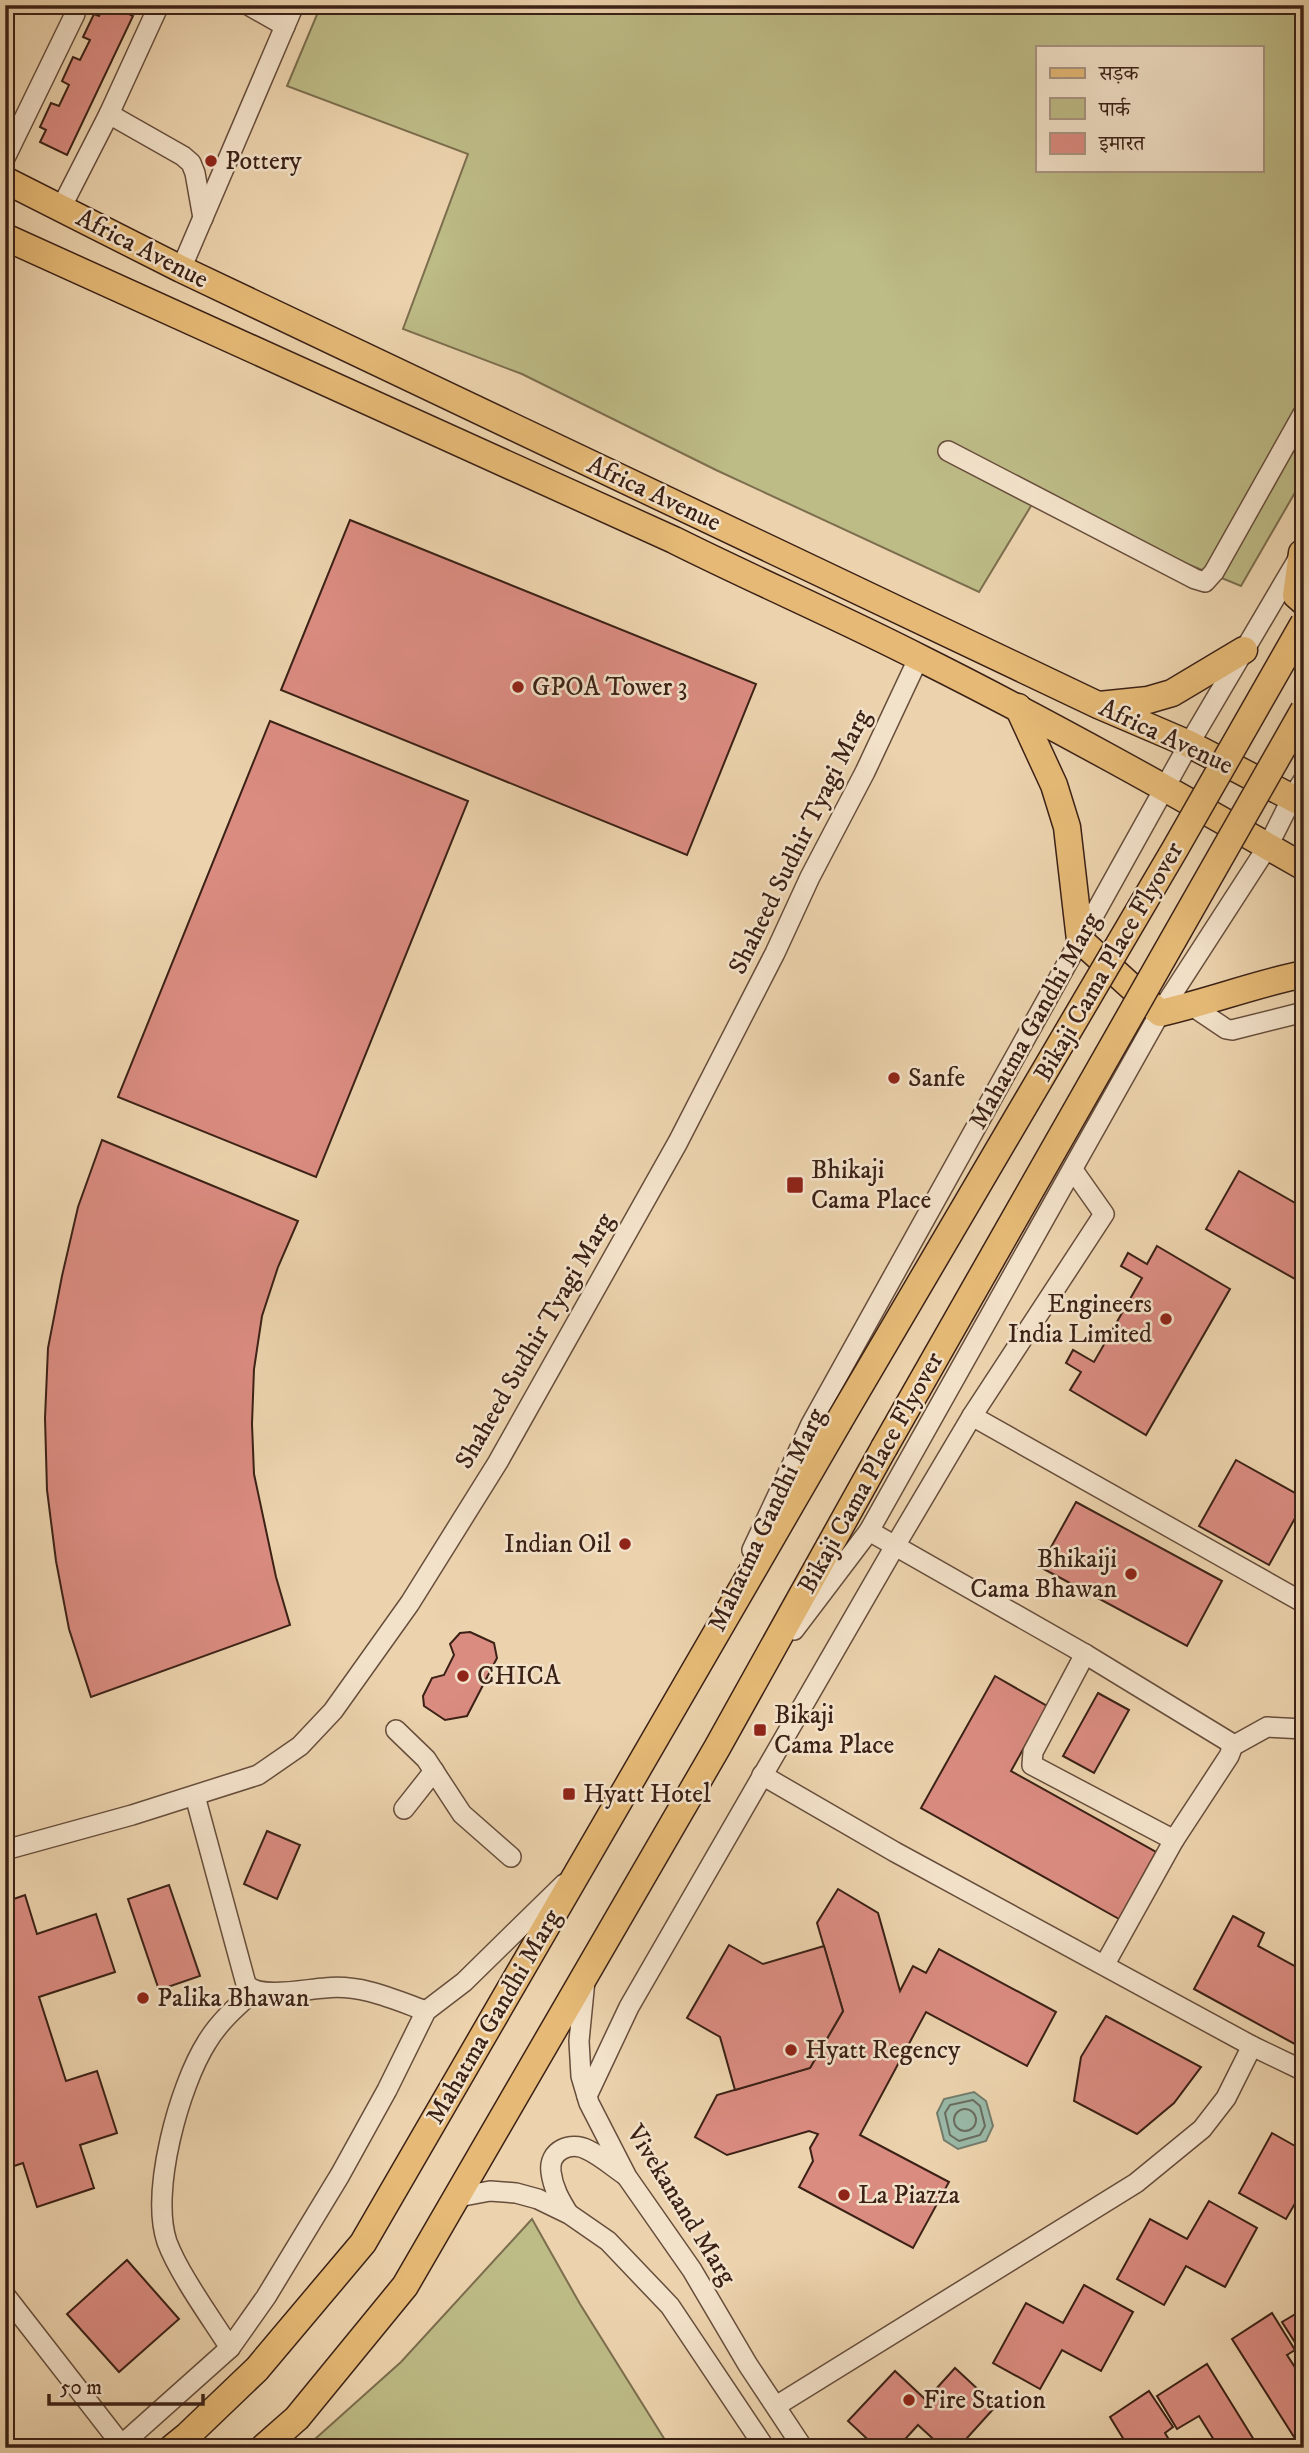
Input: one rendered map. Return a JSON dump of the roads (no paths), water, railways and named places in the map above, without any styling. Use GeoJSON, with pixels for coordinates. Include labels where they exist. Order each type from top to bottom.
{"type":"FeatureCollection","features":[{"type":"Feature","properties":{"kind":"main road","name":"Africa Avenue"},"geometry":{"type":"LineString","coordinates":[[5,180],[181,269],[1098,705],[1300,793]]}},
{"type":"Feature","properties":{"kind":"main road","name":"Africa Avenue"},"geometry":{"type":"LineString","coordinates":[[5,237],[662,535],[919,657],[1165,787],[1268,846]]}},
{"type":"Feature","properties":{"kind":"main road"},"geometry":{"type":"LineString","coordinates":[[1303,551],[1296,595],[1304,602]]}},
{"type":"Feature","properties":{"kind":"main road","name":"Bikaji Cama Place Flyover"},"geometry":{"type":"LineString","coordinates":[[700,1661],[1168,861],[1304,623]]}},
{"type":"Feature","properties":{"kind":"main road"},"geometry":{"type":"LineString","coordinates":[[1098,705],[1172,693],[1244,650]]}},
{"type":"Feature","properties":{"kind":"main road"},"geometry":{"type":"LineString","coordinates":[[1018,708],[1054,785],[1067,827],[1080,940],[1160,1013],[1192,1006],[1266,982],[1304,974]]}},
{"type":"Feature","properties":{"kind":"main road","name":"Bikaji Cama Place Flyover"},"geometry":{"type":"LineString","coordinates":[[750,1688],[1304,710]]}},
{"type":"Feature","properties":{"kind":"main road"},"geometry":{"type":"LineString","coordinates":[[1268,846],[1304,867]]}},
{"type":"Feature","properties":{"kind":"main road","name":"Mahatma Gandhi Marg"},"geometry":{"type":"LineString","coordinates":[[172,2448],[257,2369],[363,2243],[700,1661]]}},
{"type":"Feature","properties":{"kind":"main road"},"geometry":{"type":"LineString","coordinates":[[263,2448],[297,2418],[405,2286],[750,1688]]}},
{"type":"Feature","properties":{"kind":"street"},"geometry":{"type":"LineString","coordinates":[[5,158],[75,14],[75,5]]}},
{"type":"Feature","properties":{"kind":"street"},"geometry":{"type":"LineString","coordinates":[[61,208],[159,5]]}},
{"type":"Feature","properties":{"kind":"street"},"geometry":{"type":"LineString","coordinates":[[248,5],[285,26]]}},
{"type":"Feature","properties":{"kind":"street"},"geometry":{"type":"LineString","coordinates":[[181,269],[294,5]]}},
{"type":"Feature","properties":{"kind":"street"},"geometry":{"type":"LineString","coordinates":[[108,114],[191,163],[203,218]]}},
{"type":"Feature","properties":{"kind":"street"},"geometry":{"type":"LineString","coordinates":[[948,451],[1205,582],[1214,572],[1304,412]]}},
{"type":"Feature","properties":{"kind":"street","name":"Mahatma Gandhi Marg"},"geometry":{"type":"LineString","coordinates":[[700,1661],[811,1424],[1189,744],[1303,551]]}},
{"type":"Feature","properties":{"kind":"street","name":"Shaheed Sudhir Tyagi Marg"},"geometry":{"type":"LineString","coordinates":[[5,1850],[258,1776],[300,1746],[333,1711],[410,1602],[505,1451],[678,1142],[865,772],[919,657]]}},
{"type":"Feature","properties":{"kind":"street"},"geometry":{"type":"LineString","coordinates":[[750,1688],[869,1531],[1160,1013],[1300,793]]}},
{"type":"Feature","properties":{"kind":"street"},"geometry":{"type":"LineString","coordinates":[[1192,1006],[1231,1030],[1304,1012]]}},
{"type":"Feature","properties":{"kind":"street"},"geometry":{"type":"LineString","coordinates":[[587,2096],[629,2007],[895,1546],[972,1416],[1104,1214],[1073,1170]]}},
{"type":"Feature","properties":{"kind":"street"},"geometry":{"type":"LineString","coordinates":[[972,1416],[1304,1603]]}},
{"type":"Feature","properties":{"kind":"street"},"geometry":{"type":"LineString","coordinates":[[869,1531],[1085,1654],[1228,1741],[1231,1746],[1229,1756],[1174,1840],[1105,1964]]}},
{"type":"Feature","properties":{"kind":"street"},"geometry":{"type":"LineString","coordinates":[[1085,1654],[1033,1752],[1032,1765],[1174,1840]]}},
{"type":"Feature","properties":{"kind":"street"},"geometry":{"type":"LineString","coordinates":[[1231,1746],[1267,1727],[1304,1729]]}},
{"type":"Feature","properties":{"kind":"street"},"geometry":{"type":"LineString","coordinates":[[396,1730],[425,1759],[462,1814],[511,1857]]}},
{"type":"Feature","properties":{"kind":"street"},"geometry":{"type":"LineString","coordinates":[[404,1810],[434,1772]]}},
{"type":"Feature","properties":{"kind":"street"},"geometry":{"type":"LineString","coordinates":[[762,1775],[884,1847],[1105,1964],[1252,2046],[1304,2071]]}},
{"type":"Feature","properties":{"kind":"street"},"geometry":{"type":"LineString","coordinates":[[195,1796],[246,1984],[254,1991],[265,1993],[356,1987],[426,2011]]}},
{"type":"Feature","properties":{"kind":"street"},"geometry":{"type":"LineString","coordinates":[[5,2295],[122,2447],[230,2348],[266,2297],[340,2175],[387,2090],[426,2011],[464,1982],[580,1869]]}},
{"type":"Feature","properties":{"kind":"street","name":"Vivekanand Marg"},"geometry":{"type":"LineString","coordinates":[[586,1976],[579,2040],[580,2076],[587,2096],[626,2177],[692,2270],[748,2365],[803,2448]]}},
{"type":"Feature","properties":{"kind":"street"},"geometry":{"type":"LineString","coordinates":[[230,2348],[167,2242],[161,2203],[172,2133],[187,2083],[207,2042],[230,2012],[254,1991]]}},
{"type":"Feature","properties":{"kind":"street"},"geometry":{"type":"LineString","coordinates":[[776,2406],[1145,2177],[1202,2129],[1226,2098],[1252,2046]]}},
{"type":"Feature","properties":{"kind":"street"},"geometry":{"type":"LineString","coordinates":[[569,2214],[555,2192],[550,2169],[558,2150],[569,2145],[588,2149],[626,2177]]}},
{"type":"Feature","properties":{"kind":"street"},"geometry":{"type":"LineString","coordinates":[[458,2197],[490,2191],[516,2193],[538,2199],[569,2214],[608,2241],[670,2306],[765,2448]]}},
{"type":"Feature","properties":{"kind":"water"},"geometry":{"type":"Polygon","coordinates":[[[974,2092],[986,2101],[993,2126],[986,2141],[958,2149],[944,2140],[937,2113],[944,2099],[974,2092]]]}},
{"type":"Feature","properties":{"kind":"place","name":"Pottery"},"geometry":{"type":"Point","coordinates":[211,161]}},
{"type":"Feature","properties":{"kind":"place","name":"GPOA Tower 3"},"geometry":{"type":"Point","coordinates":[518,687]}},
{"type":"Feature","properties":{"kind":"place","name":"Sanfe"},"geometry":{"type":"Point","coordinates":[894,1078]}},
{"type":"Feature","properties":{"kind":"place","name":"Bhikaji Cama Place"},"geometry":{"type":"Point","coordinates":[795,1185]}},
{"type":"Feature","properties":{"kind":"place","name":"Engineers India Limited"},"geometry":{"type":"Point","coordinates":[1166,1319]}},
{"type":"Feature","properties":{"kind":"place","name":"Indian Oil"},"geometry":{"type":"Point","coordinates":[625,1544]}},
{"type":"Feature","properties":{"kind":"place","name":"Bhikaiji Cama Bhawan"},"geometry":{"type":"Point","coordinates":[1131,1574]}},
{"type":"Feature","properties":{"kind":"place","name":"CHICA"},"geometry":{"type":"Point","coordinates":[463,1676]}},
{"type":"Feature","properties":{"kind":"place","name":"Bikaji Cama Place"},"geometry":{"type":"Point","coordinates":[760,1730]}},
{"type":"Feature","properties":{"kind":"place","name":"Hyatt Hotel"},"geometry":{"type":"Point","coordinates":[569,1794]}},
{"type":"Feature","properties":{"kind":"place","name":"Palika Bhawan"},"geometry":{"type":"Point","coordinates":[143,1998]}},
{"type":"Feature","properties":{"kind":"place","name":"Hyatt Regency"},"geometry":{"type":"Point","coordinates":[791,2050]}},
{"type":"Feature","properties":{"kind":"place","name":"La Piazza"},"geometry":{"type":"Point","coordinates":[844,2195]}},
{"type":"Feature","properties":{"kind":"place","name":"Fire Station"},"geometry":{"type":"Point","coordinates":[909,2400]}}]}
